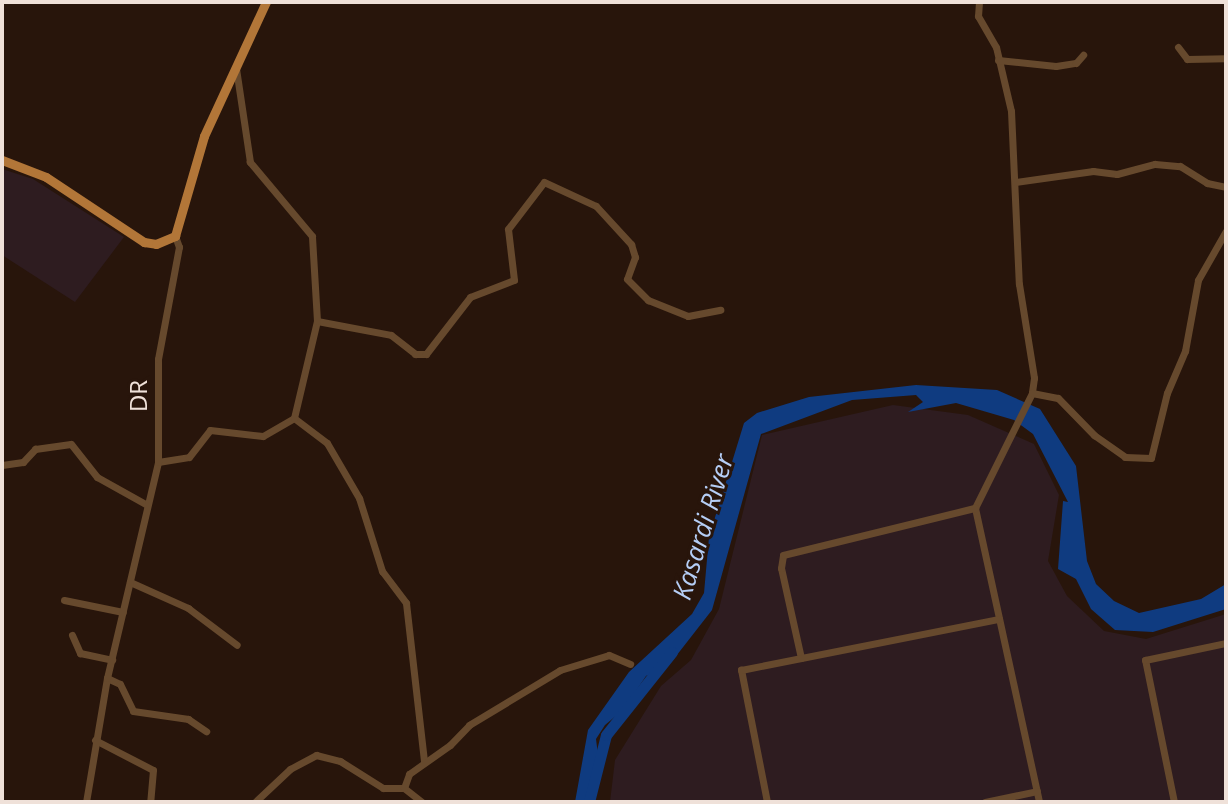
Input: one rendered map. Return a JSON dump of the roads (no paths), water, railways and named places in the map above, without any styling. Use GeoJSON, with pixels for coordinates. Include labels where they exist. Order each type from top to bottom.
{"type":"FeatureCollection","features":[{"type":"Feature","properties":{"kind":"main road","name":"DR"},"geometry":{"type":"LineString","coordinates":[[175,236],[204,136],[266,2]]}},
{"type":"Feature","properties":{"kind":"main road"},"geometry":{"type":"LineString","coordinates":[[2,160],[46,177],[144,242],[156,244],[175,236]]}},
{"type":"Feature","properties":{"kind":"street"},"geometry":{"type":"LineString","coordinates":[[979,2],[978,16],[991,34],[1011,111],[1019,284],[1034,366],[1030,396],[975,508],[1039,802]]}},
{"type":"Feature","properties":{"kind":"street"},"geometry":{"type":"LineString","coordinates":[[1178,47],[1187,59],[1226,58]]}},
{"type":"Feature","properties":{"kind":"street"},"geometry":{"type":"LineString","coordinates":[[998,60],[1056,66],[1076,63],[1083,55]]}},
{"type":"Feature","properties":{"kind":"street"},"geometry":{"type":"LineString","coordinates":[[158,462],[189,457],[210,430],[263,436],[294,418],[317,321],[312,236],[250,162],[242,87],[235,66]]}},
{"type":"Feature","properties":{"kind":"street"},"geometry":{"type":"LineString","coordinates":[[1015,182],[1093,171],[1117,174],[1155,164],[1180,166],[1207,183],[1226,187]]}},
{"type":"Feature","properties":{"kind":"street"},"geometry":{"type":"LineString","coordinates":[[317,321],[391,335],[415,354],[426,354],[470,297],[514,280],[508,229],[544,182],[596,206],[631,244],[635,257],[627,279],[648,300],[688,316],[720,310]]}},
{"type":"Feature","properties":{"kind":"street"},"geometry":{"type":"LineString","coordinates":[[1030,396],[1058,398],[1125,457],[1151,458],[1167,393],[1185,351],[1198,280],[1226,231]]}},
{"type":"Feature","properties":{"kind":"street","name":"DR"},"geometry":{"type":"LineString","coordinates":[[86,802],[107,678],[158,462],[158,359],[179,247],[175,236]]}},
{"type":"Feature","properties":{"kind":"street"},"geometry":{"type":"LineString","coordinates":[[294,418],[327,443],[359,498],[382,571],[406,603],[424,762]]}},
{"type":"Feature","properties":{"kind":"street"},"geometry":{"type":"LineString","coordinates":[[2,465],[23,462],[35,449],[71,444],[97,477],[147,505]]}},
{"type":"Feature","properties":{"kind":"street"},"geometry":{"type":"LineString","coordinates":[[801,658],[781,568],[783,555],[975,508]]}},
{"type":"Feature","properties":{"kind":"street"},"geometry":{"type":"LineString","coordinates":[[130,582],[188,608],[237,645]]}},
{"type":"Feature","properties":{"kind":"street"},"geometry":{"type":"LineString","coordinates":[[64,600],[123,612]]}},
{"type":"Feature","properties":{"kind":"street"},"geometry":{"type":"LineString","coordinates":[[767,802],[741,670],[999,619]]}},
{"type":"Feature","properties":{"kind":"street"},"geometry":{"type":"LineString","coordinates":[[72,635],[80,653],[112,660]]}},
{"type":"Feature","properties":{"kind":"street"},"geometry":{"type":"LineString","coordinates":[[1174,802],[1145,660],[1226,643]]}},
{"type":"Feature","properties":{"kind":"street"},"geometry":{"type":"LineString","coordinates":[[404,788],[409,774],[469,725],[560,670],[609,655],[630,664]]}},
{"type":"Feature","properties":{"kind":"street"},"geometry":{"type":"LineString","coordinates":[[107,678],[120,684],[133,711],[188,719],[206,731]]}},
{"type":"Feature","properties":{"kind":"street"},"geometry":{"type":"LineString","coordinates":[[95,740],[153,770],[150,802]]}},
{"type":"Feature","properties":{"kind":"street"},"geometry":{"type":"LineString","coordinates":[[255,802],[290,769],[316,755],[340,761],[383,788],[404,788],[422,802]]}},
{"type":"Feature","properties":{"kind":"street"},"geometry":{"type":"LineString","coordinates":[[985,802],[1037,791]]}},
{"type":"Feature","properties":{"kind":"water"},"geometry":{"type":"Polygon","coordinates":[[[916,385],[997,390],[1040,409],[1076,466],[1087,561],[1096,584],[1114,601],[1139,613],[1201,599],[1226,584],[1226,609],[1153,632],[1115,630],[1091,609],[1076,579],[1058,569],[1063,501],[1068,502],[1033,434],[1014,420],[956,403],[908,412],[923,402],[916,395],[852,400],[761,434],[712,610],[673,660],[646,676],[623,710],[605,725],[596,739],[599,763],[590,802],[575,802],[588,730],[629,672],[692,614],[704,593],[709,537],[744,423],[757,413],[809,397],[916,385]]]}},
{"type":"Feature","properties":{"kind":"waterway","name":"Kasardi River"},"geometry":{"type":"LineString","coordinates":[[589,802],[606,735],[672,652]]}}]}
